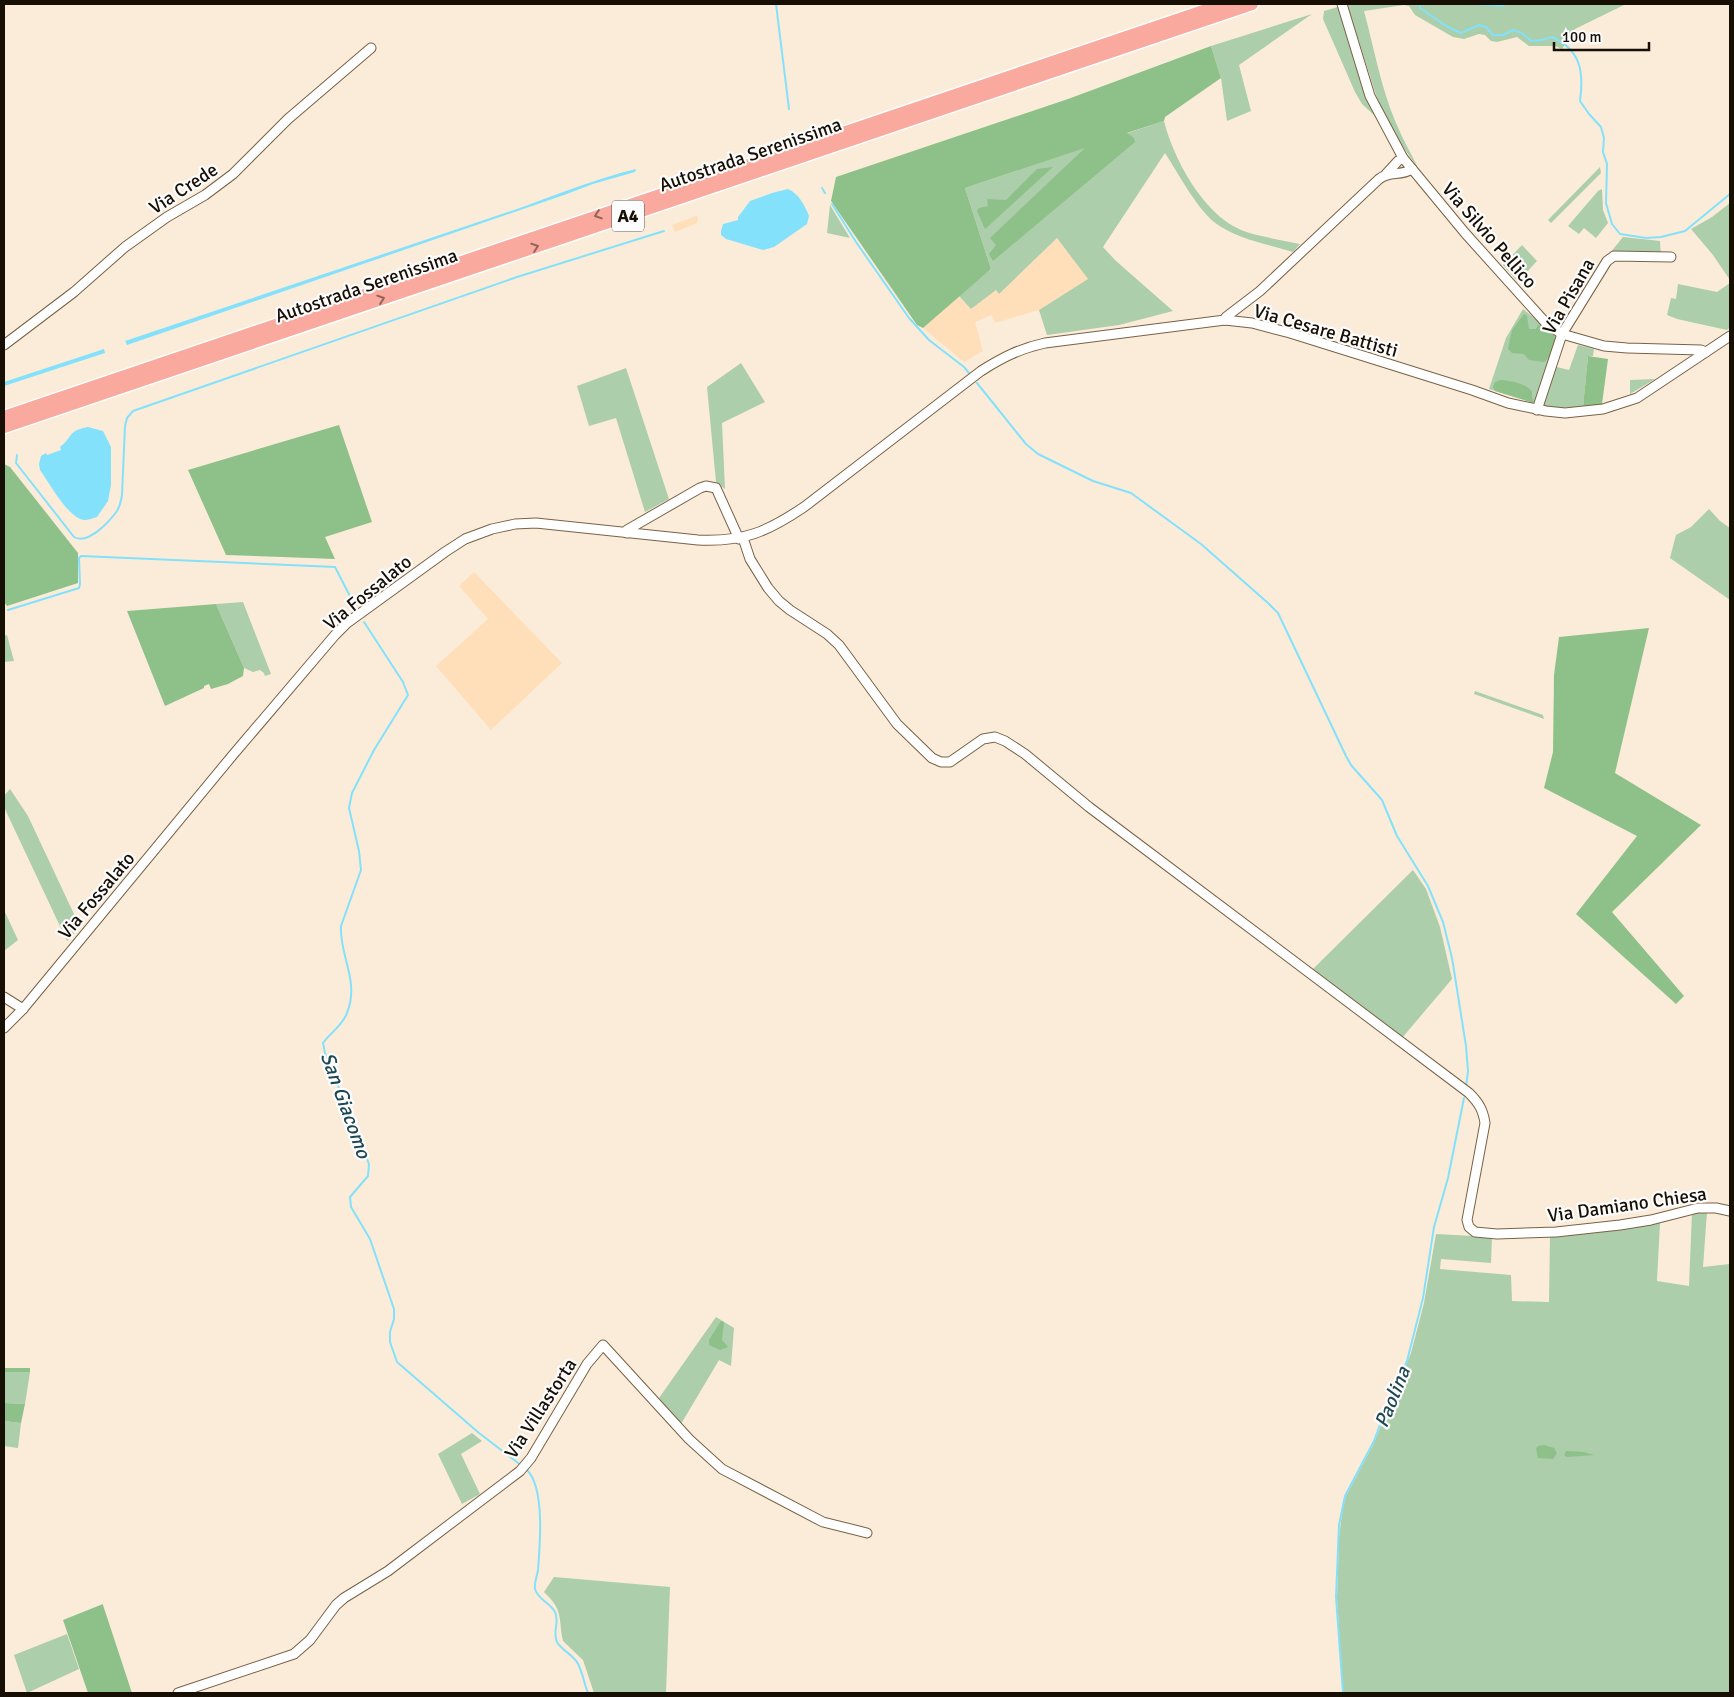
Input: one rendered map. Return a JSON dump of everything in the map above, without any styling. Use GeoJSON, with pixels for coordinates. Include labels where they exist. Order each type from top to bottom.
{"type":"FeatureCollection","features":[{"type":"Feature","properties":{"kind":"highway","name":"Autostrada Serenissima"},"geometry":{"type":"LineString","coordinates":[[4,417],[1224,4]]}},
{"type":"Feature","properties":{"kind":"highway","name":"Autostrada Serenissima"},"geometry":{"type":"LineString","coordinates":[[4,427],[1252,4]]}},
{"type":"Feature","properties":{"kind":"street","name":"Via Silvio Pellico"},"geometry":{"type":"LineString","coordinates":[[1342,4],[1370,96],[1403,158],[1464,233],[1545,322],[1562,334],[1604,346],[1701,350],[1706,352]]}},
{"type":"Feature","properties":{"kind":"street","name":"Via Crede"},"geometry":{"type":"LineString","coordinates":[[4,345],[74,292],[125,247],[168,217],[205,195],[233,174],[288,119],[371,48]]}},
{"type":"Feature","properties":{"kind":"street"},"geometry":{"type":"LineString","coordinates":[[1225,320],[1226,317],[1260,291],[1403,158]]}},
{"type":"Feature","properties":{"kind":"street"},"geometry":{"type":"LineString","coordinates":[[1386,174],[1403,173],[1412,169]]}},
{"type":"Feature","properties":{"kind":"street","name":"Via Pisana"},"geometry":{"type":"LineString","coordinates":[[1537,410],[1562,334],[1609,258],[1625,256],[1671,257]]}},
{"type":"Feature","properties":{"kind":"street","name":"Via Cesare Battisti"},"geometry":{"type":"LineString","coordinates":[[864,461],[981,371],[1004,356],[1045,343],[1225,320],[1252,323],[1290,333],[1508,403],[1537,410],[1565,413],[1584,412],[1622,404],[1652,389],[1730,336]]}},
{"type":"Feature","properties":{"kind":"street","name":"Via Fossalato"},"geometry":{"type":"LineString","coordinates":[[4,1028],[23,1009],[198,797],[347,623],[445,552],[465,539],[492,529],[515,524],[536,524],[698,540],[718,541],[741,538],[765,531],[781,523],[864,461]]}},
{"type":"Feature","properties":{"kind":"street"},"geometry":{"type":"LineString","coordinates":[[627,533],[627,530],[694,490],[706,486],[716,488],[741,538]]}},
{"type":"Feature","properties":{"kind":"street","name":"Via Damiano Chiesa"},"geometry":{"type":"LineString","coordinates":[[741,538],[750,559],[768,588],[780,601],[827,634],[839,645],[897,724],[932,758],[941,762],[950,762],[983,738],[995,737],[1005,741],[1025,754],[1097,813],[1466,1091],[1484,1112],[1485,1123],[1467,1220],[1469,1227],[1475,1232],[1497,1234],[1564,1231],[1651,1220],[1698,1208],[1716,1208],[1730,1211]]}},
{"type":"Feature","properties":{"kind":"street"},"geometry":{"type":"LineString","coordinates":[[4,997],[23,1009]]}},
{"type":"Feature","properties":{"kind":"street","name":"Via Villastorta"},"geometry":{"type":"LineString","coordinates":[[178,1693],[294,1654],[310,1640],[336,1605],[344,1598],[388,1571],[520,1471],[531,1458],[587,1364],[602,1344],[689,1439],[722,1469],[823,1522],[867,1532]]}},
{"type":"Feature","properties":{"kind":"shaded area"},"geometry":{"type":"Polygon","coordinates":[[[696,216],[698,217],[697,223],[675,232],[672,225],[696,216]]]}},
{"type":"Feature","properties":{"kind":"shaded area"},"geometry":{"type":"Polygon","coordinates":[[[1057,238],[1088,279],[1039,310],[995,323],[992,315],[975,322],[983,351],[964,362],[923,328],[959,296],[971,309],[996,290],[999,294],[1057,238]]]}},
{"type":"Feature","properties":{"kind":"shaded area"},"geometry":{"type":"Polygon","coordinates":[[[474,572],[562,663],[491,730],[436,666],[488,619],[459,586],[474,572]]]}},
{"type":"Feature","properties":{"kind":"green space"},"geometry":{"type":"Polygon","coordinates":[[[1347,4],[1626,4],[1575,29],[1562,49],[1555,46],[1529,46],[1517,37],[1497,42],[1491,41],[1485,35],[1479,34],[1464,39],[1453,37],[1415,15],[1409,6],[1404,5],[1364,11],[1391,110],[1418,168],[1391,130],[1376,95],[1347,4]]]}},
{"type":"Feature","properties":{"kind":"green space"},"geometry":{"type":"Polygon","coordinates":[[[1338,7],[1360,78],[1376,117],[1362,104],[1355,92],[1323,19],[1324,11],[1338,7]]]}},
{"type":"Feature","properties":{"kind":"green space"},"geometry":{"type":"Polygon","coordinates":[[[1312,14],[1239,65],[1251,111],[1227,121],[1221,78],[1211,46],[1312,14]]]}},
{"type":"Feature","properties":{"kind":"green space"},"geometry":{"type":"Polygon","coordinates":[[[1211,46],[1221,78],[1165,117],[1164,121],[1127,133],[1134,138],[1135,142],[993,261],[989,254],[996,245],[990,238],[1085,148],[965,188],[991,269],[923,328],[917,325],[831,201],[836,177],[1068,99],[1211,46]]]}},
{"type":"Feature","properties":{"kind":"green space"},"geometry":{"type":"Polygon","coordinates":[[[1164,121],[1168,136],[1182,167],[1191,183],[1213,211],[1239,229],[1260,236],[1300,244],[1293,252],[1242,237],[1214,222],[1194,199],[1165,153],[1103,247],[1116,261],[1173,311],[1119,325],[1047,335],[1039,310],[1088,279],[1057,238],[999,294],[996,290],[971,309],[959,296],[991,269],[965,188],[1164,121]]]}},
{"type":"Feature","properties":{"kind":"green space"},"geometry":{"type":"Polygon","coordinates":[[[1053,167],[985,229],[977,211],[979,208],[988,206],[987,199],[1006,200],[1037,169],[1053,167]]]}},
{"type":"Feature","properties":{"kind":"green space"},"geometry":{"type":"Polygon","coordinates":[[[1600,167],[1601,173],[1551,223],[1548,220],[1600,167]]]}},
{"type":"Feature","properties":{"kind":"green space"},"geometry":{"type":"Polygon","coordinates":[[[1602,189],[1603,210],[1608,223],[1596,238],[1584,228],[1579,234],[1568,226],[1598,191],[1602,189]]]}},
{"type":"Feature","properties":{"kind":"green space"},"geometry":{"type":"Polygon","coordinates":[[[1730,203],[1730,280],[1713,255],[1691,229],[1712,217],[1730,203]]]}},
{"type":"Feature","properties":{"kind":"green space"},"geometry":{"type":"Polygon","coordinates":[[[830,205],[850,238],[827,233],[830,205]]]}},
{"type":"Feature","properties":{"kind":"green space"},"geometry":{"type":"Polygon","coordinates":[[[1623,237],[1660,241],[1661,256],[1610,253],[1623,237]]]}},
{"type":"Feature","properties":{"kind":"green space"},"geometry":{"type":"Polygon","coordinates":[[[1522,245],[1537,261],[1518,282],[1503,265],[1522,245]]]}},
{"type":"Feature","properties":{"kind":"green space"},"geometry":{"type":"Polygon","coordinates":[[[1730,283],[1730,327],[1727,330],[1667,315],[1671,298],[1676,299],[1678,284],[1717,292],[1730,283]]]}},
{"type":"Feature","properties":{"kind":"green space"},"geometry":{"type":"Polygon","coordinates":[[[1523,309],[1558,337],[1534,403],[1489,389],[1506,338],[1523,309]]]}},
{"type":"Feature","properties":{"kind":"green space"},"geometry":{"type":"Polygon","coordinates":[[[1524,314],[1527,316],[1529,329],[1536,329],[1538,325],[1551,330],[1554,335],[1555,345],[1553,351],[1544,362],[1529,360],[1524,354],[1512,353],[1508,349],[1512,330],[1524,314]]]}},
{"type":"Feature","properties":{"kind":"green space"},"geometry":{"type":"Polygon","coordinates":[[[1578,345],[1594,349],[1593,356],[1588,356],[1583,407],[1558,408],[1539,405],[1553,366],[1569,370],[1578,345]]]}},
{"type":"Feature","properties":{"kind":"green space"},"geometry":{"type":"Polygon","coordinates":[[[1588,356],[1608,359],[1602,404],[1583,407],[1588,356]]]}},
{"type":"Feature","properties":{"kind":"green space"},"geometry":{"type":"Polygon","coordinates":[[[741,363],[765,402],[722,423],[725,489],[716,482],[707,387],[741,363]]]}},
{"type":"Feature","properties":{"kind":"green space"},"geometry":{"type":"Polygon","coordinates":[[[626,368],[669,499],[645,512],[616,418],[589,426],[577,386],[626,368]]]}},
{"type":"Feature","properties":{"kind":"green space"},"geometry":{"type":"Polygon","coordinates":[[[1655,379],[1630,394],[1630,380],[1655,379]]]}},
{"type":"Feature","properties":{"kind":"green space"},"geometry":{"type":"Polygon","coordinates":[[[1501,380],[1526,386],[1532,392],[1534,403],[1495,391],[1493,387],[1495,382],[1501,380]]]}},
{"type":"Feature","properties":{"kind":"green space"},"geometry":{"type":"Polygon","coordinates":[[[339,425],[372,522],[325,537],[335,559],[226,555],[188,470],[339,425]]]}},
{"type":"Feature","properties":{"kind":"green space"},"geometry":{"type":"Polygon","coordinates":[[[4,464],[10,467],[78,553],[78,583],[7,606],[4,602],[4,464]]]}},
{"type":"Feature","properties":{"kind":"green space"},"geometry":{"type":"Polygon","coordinates":[[[1709,509],[1720,521],[1730,528],[1730,600],[1670,558],[1676,535],[1691,527],[1709,509]]]}},
{"type":"Feature","properties":{"kind":"green space"},"geometry":{"type":"Polygon","coordinates":[[[243,602],[271,674],[265,676],[260,670],[253,672],[244,668],[216,604],[243,602]]]}},
{"type":"Feature","properties":{"kind":"green space"},"geometry":{"type":"Polygon","coordinates":[[[216,604],[244,668],[243,676],[228,684],[211,689],[209,684],[165,706],[127,611],[216,604]]]}},
{"type":"Feature","properties":{"kind":"green space"},"geometry":{"type":"Polygon","coordinates":[[[1649,628],[1615,773],[1701,825],[1612,912],[1684,996],[1676,1004],[1576,914],[1637,836],[1544,788],[1553,752],[1554,675],[1559,637],[1649,628]]]}},
{"type":"Feature","properties":{"kind":"green space"},"geometry":{"type":"Polygon","coordinates":[[[7,635],[14,661],[4,662],[4,636],[7,635]]]}},
{"type":"Feature","properties":{"kind":"green space"},"geometry":{"type":"Polygon","coordinates":[[[1475,691],[1543,715],[1544,719],[1474,694],[1475,691]]]}},
{"type":"Feature","properties":{"kind":"green space"},"geometry":{"type":"Polygon","coordinates":[[[10,789],[28,816],[80,927],[67,941],[4,807],[4,796],[10,789]]]}},
{"type":"Feature","properties":{"kind":"green space"},"geometry":{"type":"Polygon","coordinates":[[[1413,870],[1426,889],[1440,927],[1452,979],[1402,1038],[1313,969],[1413,870]]]}},
{"type":"Feature","properties":{"kind":"green space"},"geometry":{"type":"Polygon","coordinates":[[[4,910],[18,940],[4,951],[4,910]]]}},
{"type":"Feature","properties":{"kind":"green space"},"geometry":{"type":"Polygon","coordinates":[[[1707,1212],[1703,1267],[1730,1264],[1730,1693],[1343,1693],[1337,1598],[1339,1538],[1342,1513],[1346,1496],[1373,1445],[1411,1353],[1424,1303],[1436,1234],[1492,1237],[1491,1263],[1441,1259],[1440,1269],[1511,1275],[1512,1301],[1549,1302],[1550,1237],[1660,1223],[1657,1281],[1689,1286],[1692,1213],[1707,1212]]]}},
{"type":"Feature","properties":{"kind":"green space"},"geometry":{"type":"Polygon","coordinates":[[[716,1317],[734,1328],[731,1366],[719,1360],[681,1424],[659,1398],[716,1317]]]}},
{"type":"Feature","properties":{"kind":"green space"},"geometry":{"type":"Polygon","coordinates":[[[721,1321],[724,1322],[722,1340],[728,1347],[720,1350],[709,1345],[709,1340],[721,1321]]]}},
{"type":"Feature","properties":{"kind":"green space"},"geometry":{"type":"Polygon","coordinates":[[[4,1368],[30,1368],[30,1372],[4,1372],[4,1368]]]}},
{"type":"Feature","properties":{"kind":"green space"},"geometry":{"type":"Polygon","coordinates":[[[4,1372],[30,1372],[25,1404],[4,1403],[4,1372]]]}},
{"type":"Feature","properties":{"kind":"green space"},"geometry":{"type":"Polygon","coordinates":[[[4,1403],[25,1404],[21,1423],[4,1421],[4,1403]]]}},
{"type":"Feature","properties":{"kind":"green space"},"geometry":{"type":"Polygon","coordinates":[[[4,1421],[21,1423],[18,1448],[4,1446],[4,1421]]]}},
{"type":"Feature","properties":{"kind":"green space"},"geometry":{"type":"Polygon","coordinates":[[[472,1433],[482,1441],[461,1454],[480,1494],[462,1504],[438,1454],[472,1433]]]}},
{"type":"Feature","properties":{"kind":"green space"},"geometry":{"type":"Polygon","coordinates":[[[1544,1445],[1554,1448],[1557,1453],[1553,1459],[1538,1458],[1536,1448],[1544,1445]]]}},
{"type":"Feature","properties":{"kind":"green space"},"geometry":{"type":"Polygon","coordinates":[[[1566,1451],[1594,1455],[1567,1457],[1564,1455],[1566,1451]]]}},
{"type":"Feature","properties":{"kind":"green space"},"geometry":{"type":"Polygon","coordinates":[[[554,1577],[670,1587],[666,1693],[594,1693],[583,1660],[563,1641],[560,1620],[555,1604],[544,1592],[554,1577]]]}},
{"type":"Feature","properties":{"kind":"green space"},"geometry":{"type":"Polygon","coordinates":[[[103,1604],[132,1693],[88,1693],[63,1620],[103,1604]]]}},
{"type":"Feature","properties":{"kind":"green space"},"geometry":{"type":"Polygon","coordinates":[[[67,1634],[79,1669],[27,1693],[14,1655],[67,1634]]]}},
{"type":"Feature","properties":{"kind":"water"},"geometry":{"type":"Polygon","coordinates":[[[1463,4],[1509,4],[1502,7],[1463,4]]]}},
{"type":"Feature","properties":{"kind":"water"},"geometry":{"type":"Polygon","coordinates":[[[636,169],[635,172],[593,184],[127,345],[125,341],[589,183],[636,169]]]}},
{"type":"Feature","properties":{"kind":"water"},"geometry":{"type":"Polygon","coordinates":[[[788,189],[801,200],[809,216],[807,224],[774,247],[763,250],[726,239],[721,235],[723,224],[738,220],[738,217],[750,201],[788,189]]]}},
{"type":"Feature","properties":{"kind":"water"},"geometry":{"type":"Polygon","coordinates":[[[104,349],[105,353],[4,386],[4,382],[104,349]]]}},
{"type":"Feature","properties":{"kind":"water"},"geometry":{"type":"Polygon","coordinates":[[[88,427],[103,431],[111,447],[111,485],[108,501],[97,517],[85,520],[72,514],[66,507],[40,470],[39,464],[41,456],[61,450],[60,447],[74,432],[88,427]]]}},
{"type":"Feature","properties":{"kind":"waterway"},"geometry":{"type":"LineString","coordinates":[[776,4],[789,109]]}},
{"type":"Feature","properties":{"kind":"waterway"},"geometry":{"type":"LineString","coordinates":[[1419,4],[1420,8],[1446,26],[1461,33],[1479,25],[1486,27],[1493,35],[1503,35],[1513,30],[1522,33],[1531,41],[1552,37],[1569,48],[1575,55],[1581,71],[1580,101],[1601,127],[1604,138],[1603,152],[1607,164],[1606,203],[1612,224],[1620,234],[1646,238],[1661,237],[1685,231],[1730,194]]}},
{"type":"Feature","properties":{"kind":"waterway"},"geometry":{"type":"LineString","coordinates":[[822,188],[825,193]]}},
{"type":"Feature","properties":{"kind":"waterway"},"geometry":{"type":"LineString","coordinates":[[832,204],[909,318],[929,340],[969,373]]}},
{"type":"Feature","properties":{"kind":"waterway"},"geometry":{"type":"LineString","coordinates":[[17,455],[16,463],[74,537],[86,538],[104,526],[120,505],[125,426],[127,418],[133,411],[517,277],[664,231]]}},
{"type":"Feature","properties":{"kind":"waterway"},"geometry":{"type":"LineString","coordinates":[[977,383],[1026,444],[1038,454],[1093,481],[1131,493],[1201,544],[1278,613],[1346,756],[1351,765],[1382,800],[1397,836],[1428,886],[1443,922],[1452,958],[1466,1046],[1468,1071],[1466,1087]]}},
{"type":"Feature","properties":{"kind":"waterway"},"geometry":{"type":"LineString","coordinates":[[8,610],[79,588],[79,558],[81,556],[335,567],[355,606]]}},
{"type":"Feature","properties":{"kind":"waterway","name":"San Giacomo"},"geometry":{"type":"LineString","coordinates":[[364,622],[403,682],[408,695],[374,750],[352,793],[349,808],[359,851],[361,870],[341,926],[341,937],[350,979],[350,1001],[343,1021],[323,1043],[325,1053],[369,1164],[368,1176],[350,1197],[351,1207],[370,1239],[394,1309],[390,1342],[397,1362],[479,1433],[522,1466]]}},
{"type":"Feature","properties":{"kind":"waterway","name":"Paolina"},"geometry":{"type":"LineString","coordinates":[[1343,1693],[1336,1597],[1339,1525],[1345,1496],[1374,1441],[1407,1361],[1423,1298],[1434,1227],[1448,1178],[1464,1098]]}},
{"type":"Feature","properties":{"kind":"waterway","name":"San Giacomo"},"geometry":{"type":"LineString","coordinates":[[527,1470],[533,1478],[537,1490],[540,1517],[539,1559],[535,1589],[539,1596],[555,1612],[557,1642],[576,1661],[588,1693]]}}]}
